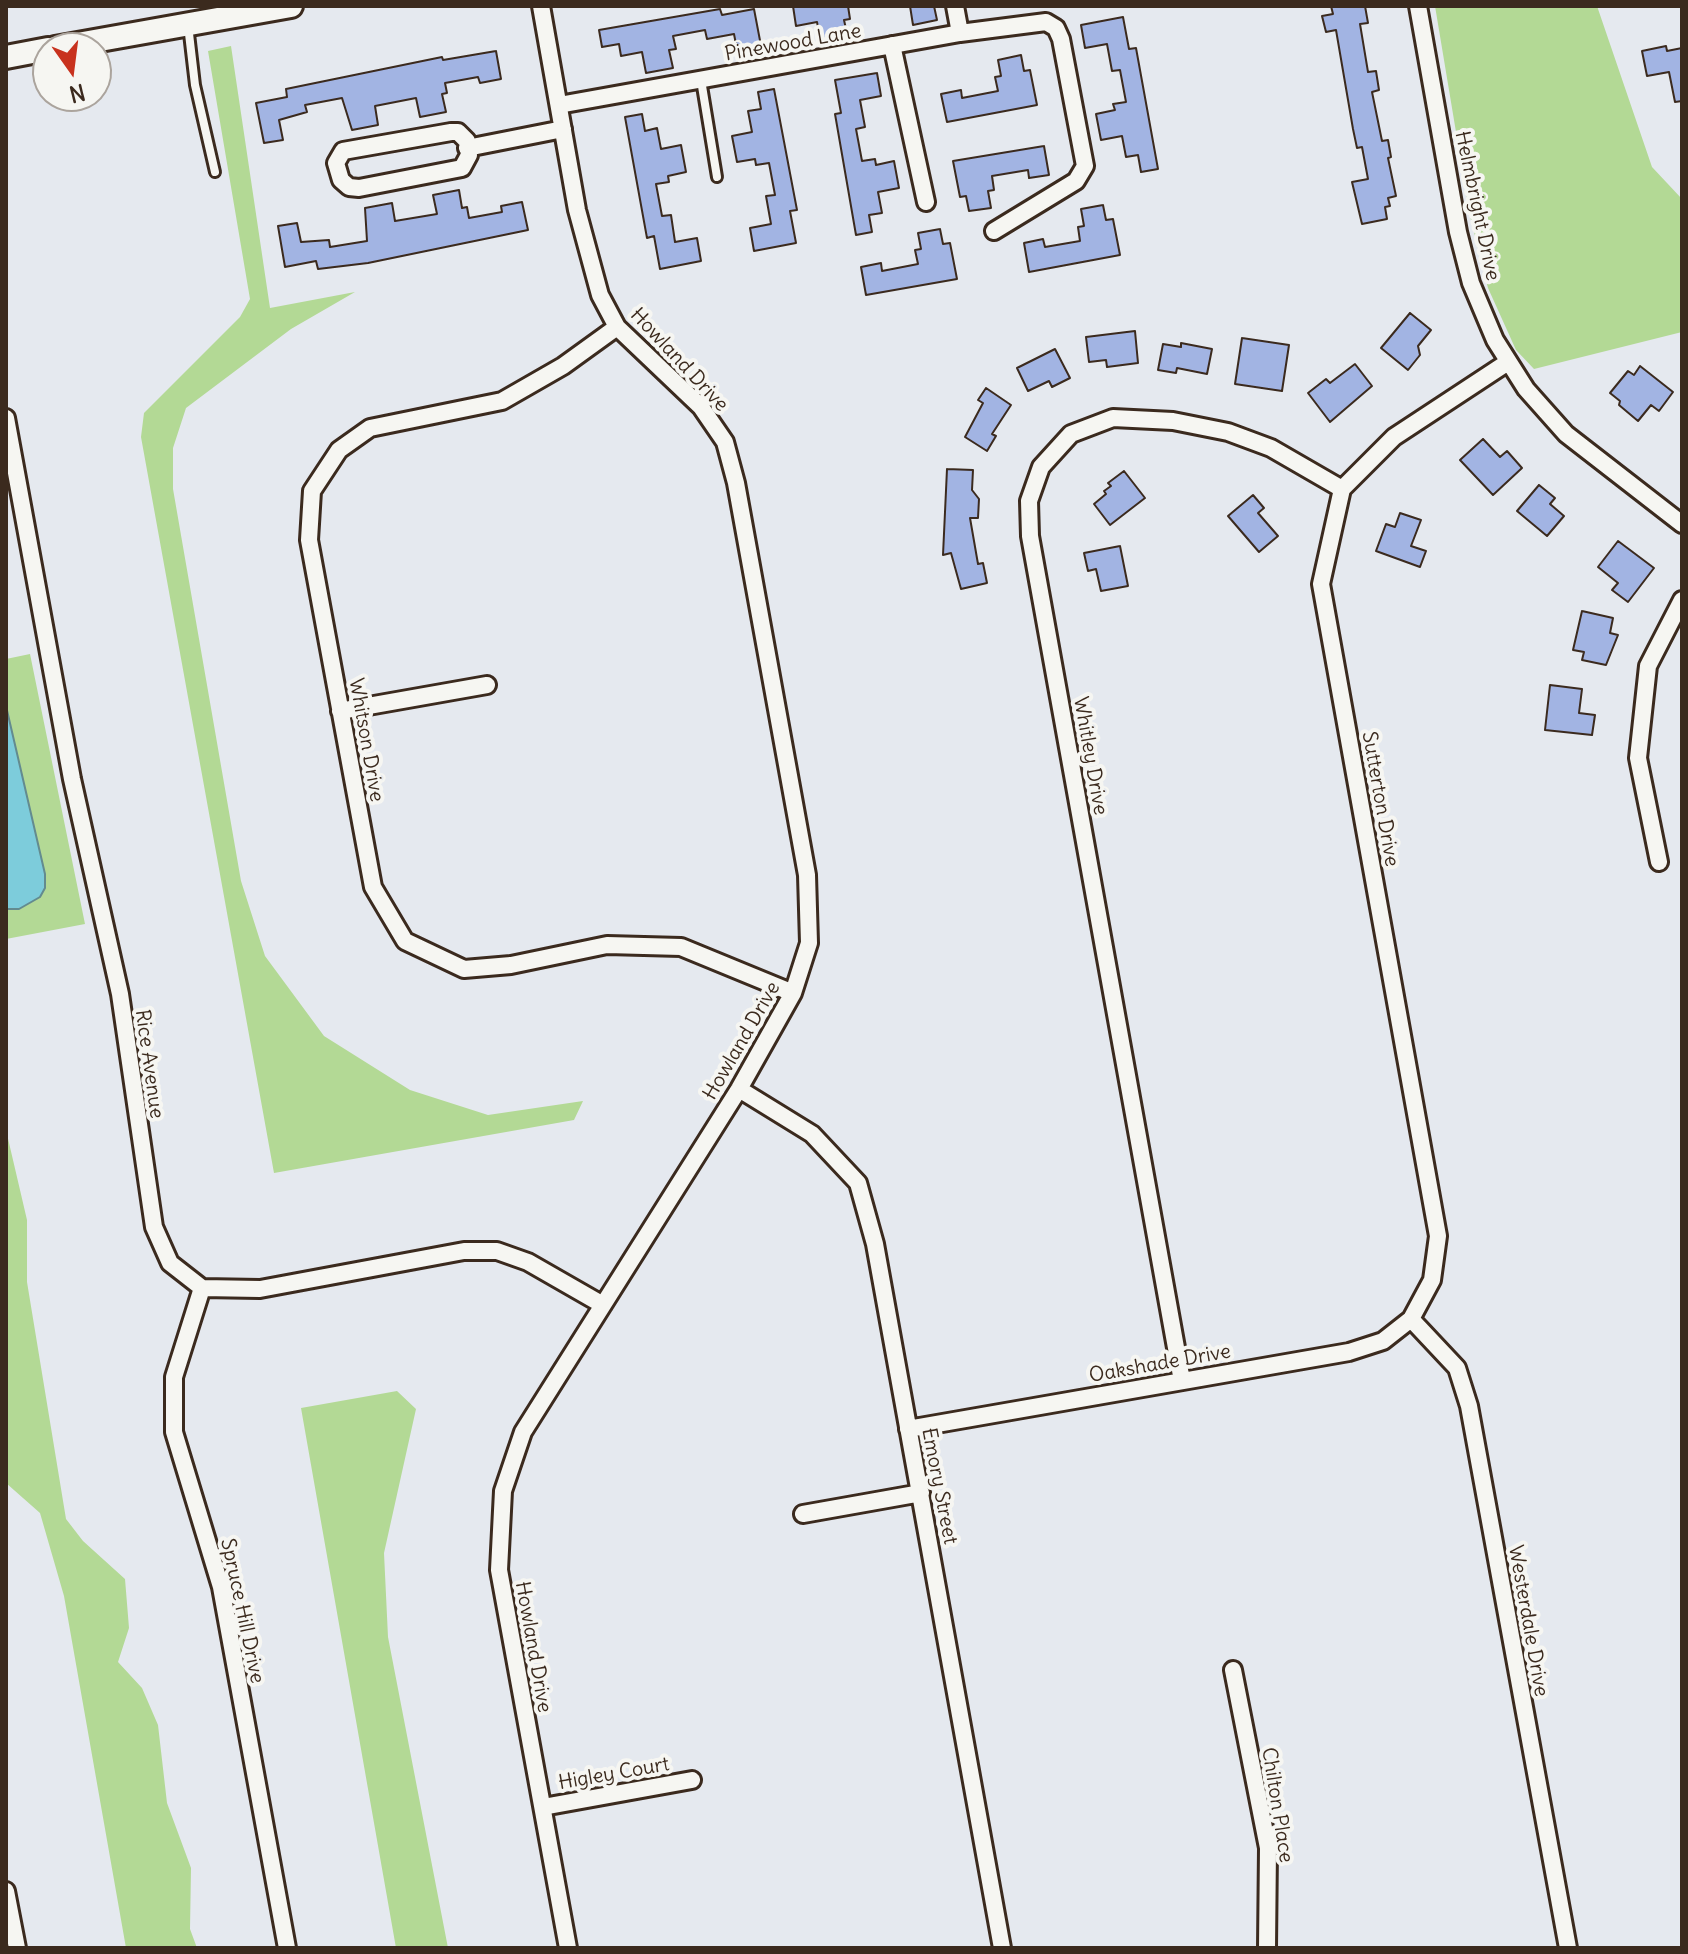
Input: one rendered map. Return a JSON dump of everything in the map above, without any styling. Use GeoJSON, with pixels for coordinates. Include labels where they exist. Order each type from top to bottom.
{"type":"FeatureCollection","features":[{"type":"Feature","properties":{"kind":"main road"},"geometry":{"type":"LineString","coordinates":[[112,38],[291,6]]}},
{"type":"Feature","properties":{"kind":"main road"},"geometry":{"type":"LineString","coordinates":[[6,57],[32,52]]}},
{"type":"Feature","properties":{"kind":"street","name":"Howland Drive"},"geometry":{"type":"LineString","coordinates":[[541,6],[577,210],[600,295],[617,327],[701,407],[725,442],[736,483],[807,875],[809,943],[793,993],[739,1089],[523,1432],[503,1491],[499,1570],[568,1948]]}},
{"type":"Feature","properties":{"kind":"street"},"geometry":{"type":"LineString","coordinates":[[955,6],[960,33]]}},
{"type":"Feature","properties":{"kind":"street","name":"Helmbright Drive"},"geometry":{"type":"LineString","coordinates":[[1418,6],[1471,283],[1508,362],[1526,389],[1566,434],[1682,524]]}},
{"type":"Feature","properties":{"kind":"street","name":"Pinewood Lane"},"geometry":{"type":"LineString","coordinates":[[559,105],[960,33],[1046,22],[1056,28],[1085,166],[1076,181],[994,231]]}},
{"type":"Feature","properties":{"kind":"street","name":"Pinewood Lane"},"geometry":{"type":"LineString","coordinates":[[892,45],[926,202]]}},
{"type":"Feature","properties":{"kind":"street"},"geometry":{"type":"LineString","coordinates":[[467,148],[563,129]]}},
{"type":"Feature","properties":{"kind":"street"},"geometry":{"type":"LineString","coordinates":[[451,132],[464,135],[467,148],[467,163],[462,168],[359,188],[349,187],[341,180],[336,163],[343,151],[451,132]]}},
{"type":"Feature","properties":{"kind":"street","name":"Whitson Drive"},"geometry":{"type":"LineString","coordinates":[[617,327],[563,366],[502,401],[370,428],[339,450],[312,491],[309,540],[373,887],[405,941],[464,969],[511,965],[607,945],[681,947],[793,993]]}},
{"type":"Feature","properties":{"kind":"street"},"geometry":{"type":"LineString","coordinates":[[1342,489],[1394,437],[1508,362]]}},
{"type":"Feature","properties":{"kind":"street","name":"Rice Avenue"},"geometry":{"type":"LineString","coordinates":[[6,418],[72,779],[120,994],[154,1227],[170,1263],[202,1288]]}},
{"type":"Feature","properties":{"kind":"street","name":"Whitley Drive"},"geometry":{"type":"LineString","coordinates":[[1182,1381],[1030,536],[1029,501],[1041,467],[1071,434],[1113,418],[1173,421],[1228,432],[1271,448],[1342,489]]}},
{"type":"Feature","properties":{"kind":"street","name":"Sutterton Drive"},"geometry":{"type":"LineString","coordinates":[[1342,489],[1321,584],[1438,1236],[1432,1280],[1411,1319]]}},
{"type":"Feature","properties":{"kind":"street"},"geometry":{"type":"LineString","coordinates":[[1659,862],[1638,758],[1648,666],[1682,600]]}},
{"type":"Feature","properties":{"kind":"street"},"geometry":{"type":"LineString","coordinates":[[340,711],[487,685]]}},
{"type":"Feature","properties":{"kind":"street","name":"Emory Street"},"geometry":{"type":"LineString","coordinates":[[739,1089],[812,1134],[858,1183],[875,1244],[1002,1948]]}},
{"type":"Feature","properties":{"kind":"street"},"geometry":{"type":"LineString","coordinates":[[202,1288],[260,1289],[464,1251],[497,1251],[528,1262],[603,1305]]}},
{"type":"Feature","properties":{"kind":"street","name":"Spruce Hill Drive"},"geometry":{"type":"LineString","coordinates":[[202,1288],[174,1377],[174,1432],[221,1587],[287,1948]]}},
{"type":"Feature","properties":{"kind":"street","name":"Oakshade Drive"},"geometry":{"type":"LineString","coordinates":[[908,1429],[1349,1352],[1383,1341],[1411,1319]]}},
{"type":"Feature","properties":{"kind":"street","name":"Westerdale Drive"},"geometry":{"type":"LineString","coordinates":[[1411,1319],[1457,1368],[1469,1406],[1568,1948]]}},
{"type":"Feature","properties":{"kind":"street"},"geometry":{"type":"LineString","coordinates":[[803,1514],[921,1493]]}},
{"type":"Feature","properties":{"kind":"street","name":"Chilton Place"},"geometry":{"type":"LineString","coordinates":[[1233,1670],[1268,1848],[1270,1934],[1267,1948]]}},
{"type":"Feature","properties":{"kind":"street","name":"Higley Court"},"geometry":{"type":"LineString","coordinates":[[543,1807],[692,1780]]}},
{"type":"Feature","properties":{"kind":"street"},"geometry":{"type":"LineString","coordinates":[[6,1891],[17,1948]]}},
{"type":"Feature","properties":{"kind":"lane"},"geometry":{"type":"LineString","coordinates":[[188,24],[195,85],[215,172]]}},
{"type":"Feature","properties":{"kind":"lane","name":"Pinewood Lane"},"geometry":{"type":"LineString","coordinates":[[701,80],[717,177]]}},
{"type":"Feature","properties":{"kind":"green space"},"geometry":{"type":"Polygon","coordinates":[[[1435,6],[1597,6],[1652,167],[1682,199],[1682,332],[1534,369],[1516,350],[1488,288],[1470,216],[1435,6]]]}},
{"type":"Feature","properties":{"kind":"green space"},"geometry":{"type":"Polygon","coordinates":[[[231,46],[270,308],[355,292],[291,329],[186,408],[173,448],[173,489],[241,881],[265,956],[324,1036],[410,1090],[488,1115],[583,1101],[574,1120],[274,1173],[141,437],[144,413],[240,317],[250,299],[208,51],[231,46]]]}},
{"type":"Feature","properties":{"kind":"green space"},"geometry":{"type":"Polygon","coordinates":[[[30,654],[85,924],[6,939],[6,659],[30,654]]]}},
{"type":"Feature","properties":{"kind":"green space"},"geometry":{"type":"Polygon","coordinates":[[[6,1130],[27,1220],[27,1282],[66,1519],[83,1541],[125,1579],[129,1628],[118,1662],[142,1688],[158,1725],[167,1803],[191,1868],[190,1929],[197,1948],[126,1948],[64,1596],[40,1513],[6,1483],[6,1130]]]}},
{"type":"Feature","properties":{"kind":"green space"},"geometry":{"type":"Polygon","coordinates":[[[397,1391],[416,1409],[384,1553],[388,1637],[448,1948],[396,1948],[301,1408],[397,1391]]]}},
{"type":"Feature","properties":{"kind":"water"},"geometry":{"type":"Polygon","coordinates":[[[6,706],[45,874],[45,888],[40,897],[19,909],[6,909],[6,706]]]}},
{"type":"Feature","properties":{"kind":"building"},"geometry":{"type":"Polygon","coordinates":[[[793,6],[848,6],[850,19],[844,20],[848,38],[821,43],[817,22],[796,26],[793,6]]]}},
{"type":"Feature","properties":{"kind":"building"},"geometry":{"type":"Polygon","coordinates":[[[910,6],[934,6],[937,20],[913,25],[910,6]]]}},
{"type":"Feature","properties":{"kind":"building"},"geometry":{"type":"Polygon","coordinates":[[[1331,6],[1365,6],[1368,23],[1360,24],[1368,72],[1376,71],[1379,90],[1372,92],[1382,141],[1388,140],[1391,157],[1388,158],[1396,196],[1388,198],[1390,206],[1385,207],[1387,219],[1362,224],[1352,182],[1368,179],[1362,147],[1357,148],[1336,30],[1326,32],[1322,16],[1333,14],[1331,6]]]}},
{"type":"Feature","properties":{"kind":"building"},"geometry":{"type":"Polygon","coordinates":[[[720,9],[722,15],[754,9],[762,51],[738,55],[734,34],[707,39],[705,30],[673,36],[676,49],[669,50],[673,68],[646,73],[642,52],[621,56],[619,44],[602,47],[599,30],[720,9]]]}},
{"type":"Feature","properties":{"kind":"building"},"geometry":{"type":"Polygon","coordinates":[[[1123,17],[1129,49],[1136,48],[1158,169],[1141,172],[1138,155],[1126,157],[1122,136],[1101,140],[1096,114],[1115,110],[1113,104],[1126,102],[1120,70],[1112,71],[1107,44],[1085,48],[1081,25],[1123,17]]]}},
{"type":"Feature","properties":{"kind":"building"},"geometry":{"type":"Polygon","coordinates":[[[1666,46],[1667,51],[1682,48],[1682,101],[1675,102],[1669,72],[1647,76],[1642,51],[1666,46]]]}},
{"type":"Feature","properties":{"kind":"building"},"geometry":{"type":"Polygon","coordinates":[[[496,51],[501,79],[480,83],[478,77],[445,83],[447,93],[442,94],[446,112],[420,117],[416,98],[375,106],[378,125],[352,130],[342,98],[305,105],[307,112],[279,120],[283,140],[264,143],[256,103],[287,97],[286,89],[442,57],[443,60],[496,51]]]}},
{"type":"Feature","properties":{"kind":"building"},"geometry":{"type":"Polygon","coordinates":[[[1021,55],[1024,71],[1030,70],[1037,105],[947,122],[941,94],[961,90],[962,98],[998,91],[995,77],[1001,76],[998,60],[1021,55]]]}},
{"type":"Feature","properties":{"kind":"building"},"geometry":{"type":"Polygon","coordinates":[[[877,73],[881,96],[860,100],[865,127],[856,129],[862,161],[875,159],[876,165],[894,161],[899,188],[878,192],[882,213],[869,215],[872,232],[856,235],[835,114],[841,113],[835,80],[877,73]]]}},
{"type":"Feature","properties":{"kind":"building"},"geometry":{"type":"Polygon","coordinates":[[[774,89],[797,210],[790,211],[796,243],[754,251],[750,228],[771,224],[766,196],[775,195],[769,163],[756,165],[755,159],[737,162],[732,136],[752,132],[748,111],[761,109],[758,92],[774,89]]]}},
{"type":"Feature","properties":{"kind":"building"},"geometry":{"type":"Polygon","coordinates":[[[642,114],[645,131],[657,128],[661,149],[681,145],[686,172],[668,176],[669,182],[656,184],[662,216],[671,215],[675,242],[697,238],[701,261],[660,269],[654,236],[647,238],[625,117],[642,114]]]}},
{"type":"Feature","properties":{"kind":"building"},"geometry":{"type":"Polygon","coordinates":[[[1044,146],[1049,175],[1029,178],[1028,170],[992,176],[994,190],[988,191],[991,208],[969,211],[966,196],[960,197],[953,161],[1044,146]]]}},
{"type":"Feature","properties":{"kind":"building"},"geometry":{"type":"Polygon","coordinates":[[[459,190],[462,208],[467,207],[469,218],[502,212],[501,206],[522,202],[528,230],[368,263],[318,269],[316,261],[285,267],[278,226],[297,223],[301,242],[329,240],[330,247],[367,241],[365,208],[392,203],[395,221],[437,214],[433,195],[459,190]]]}},
{"type":"Feature","properties":{"kind":"building"},"geometry":{"type":"Polygon","coordinates":[[[1103,205],[1106,220],[1113,219],[1120,255],[1029,272],[1024,243],[1043,239],[1045,247],[1080,241],[1078,227],[1084,226],[1081,209],[1103,205]]]}},
{"type":"Feature","properties":{"kind":"building"},"geometry":{"type":"Polygon","coordinates":[[[940,229],[943,244],[950,243],[957,279],[866,295],[861,267],[881,263],[882,271],[918,264],[915,250],[921,249],[918,233],[940,229]]]}},
{"type":"Feature","properties":{"kind":"building"},"geometry":{"type":"Polygon","coordinates":[[[1410,313],[1431,330],[1418,346],[1420,355],[1408,370],[1381,348],[1410,313]]]}},
{"type":"Feature","properties":{"kind":"building"},"geometry":{"type":"Polygon","coordinates":[[[1135,331],[1138,363],[1107,367],[1106,360],[1089,362],[1086,337],[1135,331]]]}},
{"type":"Feature","properties":{"kind":"building"},"geometry":{"type":"Polygon","coordinates":[[[1242,338],[1289,345],[1282,391],[1235,384],[1242,338]]]}},
{"type":"Feature","properties":{"kind":"building"},"geometry":{"type":"Polygon","coordinates":[[[1181,343],[1212,349],[1207,374],[1177,368],[1176,373],[1158,370],[1163,344],[1181,347],[1181,343]]]}},
{"type":"Feature","properties":{"kind":"building"},"geometry":{"type":"Polygon","coordinates":[[[1055,349],[1070,378],[1052,387],[1049,381],[1028,391],[1017,368],[1055,349]]]}},
{"type":"Feature","properties":{"kind":"building"},"geometry":{"type":"Polygon","coordinates":[[[1355,364],[1372,386],[1330,422],[1308,393],[1326,379],[1330,383],[1355,364]]]}},
{"type":"Feature","properties":{"kind":"building"},"geometry":{"type":"Polygon","coordinates":[[[1640,366],[1673,392],[1659,411],[1651,405],[1638,421],[1610,393],[1628,371],[1634,375],[1640,366]]]}},
{"type":"Feature","properties":{"kind":"building"},"geometry":{"type":"Polygon","coordinates":[[[986,388],[1011,405],[992,434],[996,436],[987,451],[965,437],[983,403],[978,400],[986,388]]]}},
{"type":"Feature","properties":{"kind":"building"},"geometry":{"type":"Polygon","coordinates":[[[1483,439],[1500,457],[1507,451],[1522,468],[1493,495],[1460,460],[1483,439]]]}},
{"type":"Feature","properties":{"kind":"building"},"geometry":{"type":"Polygon","coordinates":[[[947,469],[973,470],[972,490],[979,499],[978,518],[970,518],[978,564],[983,563],[987,583],[961,589],[951,553],[943,555],[947,469]]]}},
{"type":"Feature","properties":{"kind":"building"},"geometry":{"type":"Polygon","coordinates":[[[1124,471],[1145,498],[1110,525],[1094,504],[1106,494],[1104,491],[1111,486],[1108,483],[1124,471]]]}},
{"type":"Feature","properties":{"kind":"building"},"geometry":{"type":"Polygon","coordinates":[[[1539,485],[1555,498],[1550,504],[1564,516],[1547,536],[1517,511],[1539,485]]]}},
{"type":"Feature","properties":{"kind":"building"},"geometry":{"type":"Polygon","coordinates":[[[1253,495],[1264,508],[1258,513],[1278,536],[1259,552],[1228,516],[1253,495]]]}},
{"type":"Feature","properties":{"kind":"building"},"geometry":{"type":"Polygon","coordinates":[[[1400,513],[1421,520],[1411,546],[1426,551],[1420,567],[1376,551],[1386,524],[1395,527],[1400,513]]]}},
{"type":"Feature","properties":{"kind":"building"},"geometry":{"type":"Polygon","coordinates":[[[1618,541],[1654,568],[1628,602],[1612,590],[1618,583],[1598,567],[1618,541]]]}},
{"type":"Feature","properties":{"kind":"building"},"geometry":{"type":"Polygon","coordinates":[[[1120,546],[1128,586],[1101,591],[1096,569],[1088,571],[1084,553],[1120,546]]]}},
{"type":"Feature","properties":{"kind":"building"},"geometry":{"type":"Polygon","coordinates":[[[1582,611],[1613,618],[1610,633],[1618,635],[1606,665],[1582,660],[1584,652],[1573,650],[1582,611]]]}},
{"type":"Feature","properties":{"kind":"building"},"geometry":{"type":"Polygon","coordinates":[[[1550,685],[1582,689],[1579,713],[1595,715],[1592,735],[1545,730],[1550,685]]]}}]}
